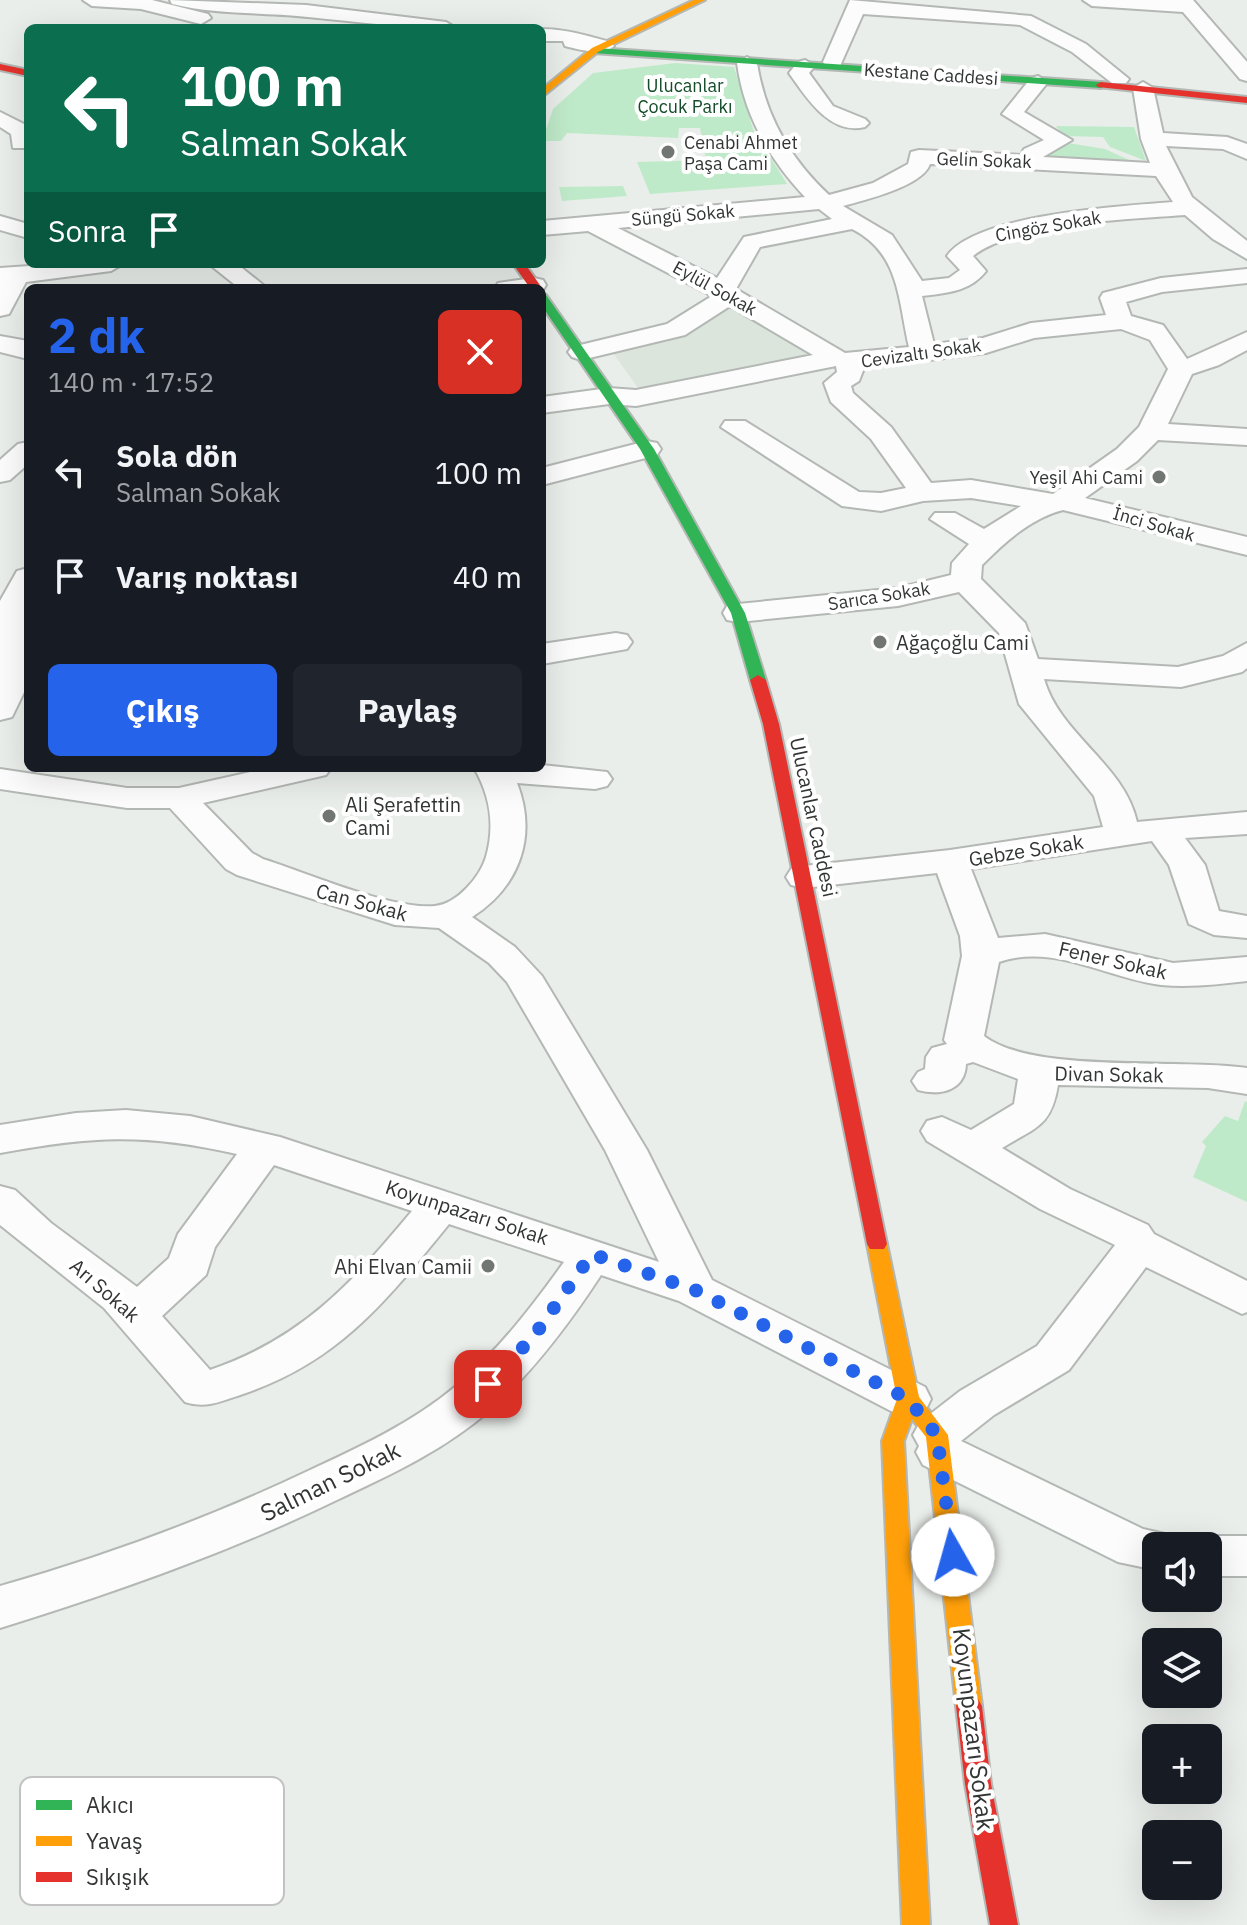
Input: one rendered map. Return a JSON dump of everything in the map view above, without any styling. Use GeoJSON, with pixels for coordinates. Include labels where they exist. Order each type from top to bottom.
{"type":"FeatureCollection","features":[{"type":"Feature","properties":{"kind":"main road"},"geometry":{"type":"LineString","coordinates":[[546,94],[587,71],[637,27],[701,0]]}},
{"type":"Feature","properties":{"kind":"main road"},"geometry":{"type":"LineString","coordinates":[[546,93],[609,50],[712,70]]}},
{"type":"Feature","properties":{"kind":"main road","name":"Kestane Caddesi"},"geometry":{"type":"LineString","coordinates":[[609,50],[1119,79],[1247,93]]}},
{"type":"Feature","properties":{"kind":"main road"},"geometry":{"type":"LineString","coordinates":[[0,53],[24,57]]}},
{"type":"Feature","properties":{"kind":"main road"},"geometry":{"type":"LineString","coordinates":[[587,71],[647,63],[712,70]]}},
{"type":"Feature","properties":{"kind":"main road","name":"Kestane Caddesi"},"geometry":{"type":"LineString","coordinates":[[748,74],[805,66],[1143,88],[1247,100]]}},
{"type":"Feature","properties":{"kind":"main road"},"geometry":{"type":"LineString","coordinates":[[0,67],[24,72]]}},
{"type":"Feature","properties":{"kind":"main road","name":"Ulucanlar Caddesi"},"geometry":{"type":"LineString","coordinates":[[546,303],[647,449],[738,613],[771,724],[908,1399]]}},
{"type":"Feature","properties":{"kind":"main road"},"geometry":{"type":"LineString","coordinates":[[908,1399],[893,1441],[916,1925]]}},
{"type":"Feature","properties":{"kind":"main road","name":"Koyunpazarı Sokak"},"geometry":{"type":"LineString","coordinates":[[908,1399],[939,1444],[978,1784],[1004,1925]]}},
{"type":"Feature","properties":{"kind":"street"},"geometry":{"type":"LineString","coordinates":[[92,0],[141,3],[204,18]]}},
{"type":"Feature","properties":{"kind":"street"},"geometry":{"type":"LineString","coordinates":[[179,0],[223,8],[306,11],[397,24]]}},
{"type":"Feature","properties":{"kind":"street"},"geometry":{"type":"LineString","coordinates":[[1092,0],[1185,3],[1247,75]]}},
{"type":"Feature","properties":{"kind":"street"},"geometry":{"type":"LineString","coordinates":[[833,62],[857,4],[1024,20],[1079,48],[1119,79]]}},
{"type":"Feature","properties":{"kind":"street"},"geometry":{"type":"LineString","coordinates":[[190,24],[223,8]]}},
{"type":"Feature","properties":{"kind":"street"},"geometry":{"type":"LineString","coordinates":[[546,38],[609,50]]}},
{"type":"Feature","properties":{"kind":"street"},"geometry":{"type":"LineString","coordinates":[[805,66],[799,73],[822,106],[858,123]]}},
{"type":"Feature","properties":{"kind":"street"},"geometry":{"type":"LineString","coordinates":[[712,70],[748,74],[775,146],[824,203],[878,234],[899,259],[912,286],[908,290],[923,353]]}},
{"type":"Feature","properties":{"kind":"street"},"geometry":{"type":"LineString","coordinates":[[1029,161],[1032,154],[1061,140],[1012,114],[1038,82]]}},
{"type":"Feature","properties":{"kind":"street"},"geometry":{"type":"LineString","coordinates":[[1143,88],[1161,170],[1189,208],[1247,252]]}},
{"type":"Feature","properties":{"kind":"street"},"geometry":{"type":"LineString","coordinates":[[0,118],[22,131],[24,154]]}},
{"type":"Feature","properties":{"kind":"street"},"geometry":{"type":"LineString","coordinates":[[0,134],[24,154]]}},
{"type":"Feature","properties":{"kind":"street"},"geometry":{"type":"LineString","coordinates":[[1152,139],[1237,148]]}},
{"type":"Feature","properties":{"kind":"street","name":"Gelin Sokak"},"geometry":{"type":"LineString","coordinates":[[824,203],[881,188],[919,167],[919,157],[959,155],[998,163],[1029,161],[1161,170]]}},
{"type":"Feature","properties":{"kind":"street","name":"Süngü Sokak"},"geometry":{"type":"LineString","coordinates":[[546,228],[824,203]]}},
{"type":"Feature","properties":{"kind":"street","name":"Cingöz Sokak"},"geometry":{"type":"LineString","coordinates":[[908,290],[956,284],[974,271],[959,256],[965,248],[1001,232],[1084,217],[1189,208]]}},
{"type":"Feature","properties":{"kind":"street"},"geometry":{"type":"LineString","coordinates":[[581,352],[676,330],[726,293],[736,263],[752,242],[854,221]]}},
{"type":"Feature","properties":{"kind":"street","name":"Eylül Sokak"},"geometry":{"type":"LineString","coordinates":[[591,223],[726,293],[843,360]]}},
{"type":"Feature","properties":{"kind":"street"},"geometry":{"type":"LineString","coordinates":[[0,309],[9,275],[62,268],[102,284]]}},
{"type":"Feature","properties":{"kind":"street"},"geometry":{"type":"LineString","coordinates":[[227,268],[249,284]]}},
{"type":"Feature","properties":{"kind":"street"},"geometry":{"type":"LineString","coordinates":[[1181,369],[1161,334],[1151,326],[1121,321],[1112,298],[1161,285],[1247,276]]}},
{"type":"Feature","properties":{"kind":"street","name":"Cevizaltı Sokak"},"geometry":{"type":"LineString","coordinates":[[546,404],[609,396],[636,398],[843,360],[986,345],[1031,331],[1121,321]]}},
{"type":"Feature","properties":{"kind":"street"},"geometry":{"type":"LineString","coordinates":[[1122,835],[1115,802],[1109,792],[1035,704],[1014,630],[966,581],[967,563],[986,542],[1041,506],[1059,502],[1127,455],[1151,431],[1181,369],[1210,360],[1247,340]]}},
{"type":"Feature","properties":{"kind":"street"},"geometry":{"type":"LineString","coordinates":[[0,344],[24,349]]}},
{"type":"Feature","properties":{"kind":"street"},"geometry":{"type":"LineString","coordinates":[[843,360],[850,375],[837,383],[840,396],[881,433],[923,492]]}},
{"type":"Feature","properties":{"kind":"street"},"geometry":{"type":"LineString","coordinates":[[735,427],[822,478],[852,500],[881,502],[923,492],[971,489],[1059,502]]}},
{"type":"Feature","properties":{"kind":"street"},"geometry":{"type":"LineString","coordinates":[[1151,431],[1247,437]]}},
{"type":"Feature","properties":{"kind":"street"},"geometry":{"type":"LineString","coordinates":[[546,476],[647,449]]}},
{"type":"Feature","properties":{"kind":"street"},"geometry":{"type":"LineString","coordinates":[[0,474],[24,453]]}},
{"type":"Feature","properties":{"kind":"street","name":"İnci Sokak"},"geometry":{"type":"LineString","coordinates":[[1059,502],[1142,518],[1181,534],[1247,546]]}},
{"type":"Feature","properties":{"kind":"street"},"geometry":{"type":"LineString","coordinates":[[945,519],[986,542]]}},
{"type":"Feature","properties":{"kind":"street","name":"Sarıca Sokak"},"geometry":{"type":"LineString","coordinates":[[738,613],[898,597],[966,581]]}},
{"type":"Feature","properties":{"kind":"street"},"geometry":{"type":"LineString","coordinates":[[9,702],[7,652],[13,606],[24,585]]}},
{"type":"Feature","properties":{"kind":"street"},"geometry":{"type":"LineString","coordinates":[[546,653],[616,642]]}},
{"type":"Feature","properties":{"kind":"street"},"geometry":{"type":"LineString","coordinates":[[1026,668],[1181,677],[1212,666],[1231,665],[1247,653]]}},
{"type":"Feature","properties":{"kind":"street"},"geometry":{"type":"LineString","coordinates":[[0,779],[127,798],[179,798],[294,772]]}},
{"type":"Feature","properties":{"kind":"street"},"geometry":{"type":"LineString","coordinates":[[494,772],[507,794],[504,852],[490,884],[447,917],[502,955],[523,976],[626,1150],[695,1290]]}},
{"type":"Feature","properties":{"kind":"street"},"geometry":{"type":"LineString","coordinates":[[523,772],[595,779]]}},
{"type":"Feature","properties":{"kind":"street","name":"Can Sokak"},"geometry":{"type":"LineString","coordinates":[[179,798],[239,861],[250,867],[299,886],[408,917],[447,917]]}},
{"type":"Feature","properties":{"kind":"street","name":"Gebze Sokak"},"geometry":{"type":"LineString","coordinates":[[804,877],[950,861],[1161,829],[1247,823]]}},
{"type":"Feature","properties":{"kind":"street"},"geometry":{"type":"LineString","coordinates":[[1161,829],[1187,865],[1202,916],[1214,924],[1247,927]]}},
{"type":"Feature","properties":{"kind":"street"},"geometry":{"type":"LineString","coordinates":[[950,861],[979,936],[981,956],[964,1040],[975,1049]]}},
{"type":"Feature","properties":{"kind":"street","name":"Fener Sokak"},"geometry":{"type":"LineString","coordinates":[[981,956],[1014,945],[1068,946],[1099,960],[1176,975],[1247,969]]}},
{"type":"Feature","properties":{"kind":"street"},"geometry":{"type":"LineString","coordinates":[[932,1081],[945,1076],[946,1057],[975,1049]]}},
{"type":"Feature","properties":{"kind":"street","name":"Divan Sokak"},"geometry":{"type":"LineString","coordinates":[[975,1049],[1040,1072],[1208,1075],[1247,1081]]}},
{"type":"Feature","properties":{"kind":"street"},"geometry":{"type":"LineString","coordinates":[[1040,1072],[1033,1110],[961,1141],[1055,1199],[1133,1236],[1139,1245],[1242,1298]]}},
{"type":"Feature","properties":{"kind":"street","name":"Koyunpazarı Sokak"},"geometry":{"type":"LineString","coordinates":[[0,1139],[76,1126],[126,1123],[180,1128],[265,1147],[695,1290],[908,1399]]}},
{"type":"Feature","properties":{"kind":"street"},"geometry":{"type":"LineString","coordinates":[[136,1314],[190,1264],[193,1245],[265,1147]]}},
{"type":"Feature","properties":{"kind":"street","name":"Arı Sokak"},"geometry":{"type":"LineString","coordinates":[[0,1200],[136,1314],[201,1390],[277,1362],[322,1334],[387,1271],[442,1204]]}},
{"type":"Feature","properties":{"kind":"street"},"geometry":{"type":"LineString","coordinates":[[1139,1245],[1053,1358],[977,1403],[939,1444],[1142,1549]]}},
{"type":"Feature","properties":{"kind":"street","name":"Salman Sokak"},"geometry":{"type":"LineString","coordinates":[[0,1607],[209,1538],[408,1444],[445,1421],[504,1370],[561,1302],[592,1254]]}},
{"type":"Feature","properties":{"kind":"street"},"geometry":{"type":"LineString","coordinates":[[1222,1556],[1247,1556]]}},
{"type":"Feature","properties":{"kind":"shaded area"},"geometry":{"type":"Polygon","coordinates":[[[724,308],[742,308],[820,355],[643,395],[611,350],[724,308]]]}},
{"type":"Feature","properties":{"kind":"green space","name":"Ulucanlar Çocuk Parkı"},"geometry":{"type":"Polygon","coordinates":[[[675,63],[734,67],[753,129],[787,184],[650,194],[637,162],[706,160],[700,128],[679,128],[678,138],[567,133],[561,141],[546,141],[546,129],[553,109],[593,73],[675,63]]]}},
{"type":"Feature","properties":{"kind":"green space"},"geometry":{"type":"Polygon","coordinates":[[[1056,126],[1134,127],[1146,161],[1110,147],[1103,137],[1063,136],[1056,126]]]}},
{"type":"Feature","properties":{"kind":"green space"},"geometry":{"type":"Polygon","coordinates":[[[1062,142],[1105,149],[1138,164],[1041,157],[1062,142]]]}},
{"type":"Feature","properties":{"kind":"green space"},"geometry":{"type":"Polygon","coordinates":[[[623,186],[627,196],[562,201],[559,187],[623,186]]]}},
{"type":"Feature","properties":{"kind":"green space"},"geometry":{"type":"Polygon","coordinates":[[[1245,1101],[1247,1202],[1193,1177],[1206,1146],[1202,1142],[1225,1116],[1238,1121],[1245,1101]]]}},
{"type":"Feature","properties":{"kind":"traffic: fast"},"geometry":{"type":"LineString","coordinates":[[596,51],[1101,85]]}},
{"type":"Feature","properties":{"kind":"traffic: fast"},"geometry":{"type":"LineString","coordinates":[[546,303],[647,449],[738,613],[758,680]]}},
{"type":"Feature","properties":{"kind":"traffic: slow"},"geometry":{"type":"LineString","coordinates":[[546,91],[595,50],[701,0]]}},
{"type":"Feature","properties":{"kind":"traffic: slow"},"geometry":{"type":"LineString","coordinates":[[877,1244],[908,1399],[937,1435],[969,1706]]}},
{"type":"Feature","properties":{"kind":"traffic: slow"},"geometry":{"type":"LineString","coordinates":[[908,1399],[893,1441],[916,1925]]}},
{"type":"Feature","properties":{"kind":"traffic: jam"},"geometry":{"type":"LineString","coordinates":[[0,67],[24,72]]}},
{"type":"Feature","properties":{"kind":"traffic: jam"},"geometry":{"type":"LineString","coordinates":[[1101,85],[1247,100]]}},
{"type":"Feature","properties":{"kind":"traffic: jam"},"geometry":{"type":"LineString","coordinates":[[522,268],[533,284]]}},
{"type":"Feature","properties":{"kind":"traffic: jam"},"geometry":{"type":"LineString","coordinates":[[758,680],[771,724],[877,1244]]}},
{"type":"Feature","properties":{"kind":"traffic: jam"},"geometry":{"type":"LineString","coordinates":[[969,1706],[978,1784],[1004,1925]]}},
{"type":"Feature","properties":{"kind":"place","name":"Cenabi Ahmet Paşa Cami"},"geometry":{"type":"Point","coordinates":[668,152]}},
{"type":"Feature","properties":{"kind":"place","name":"Yeşil Ahi Cami"},"geometry":{"type":"Point","coordinates":[1159,477]}},
{"type":"Feature","properties":{"kind":"place","name":"Ağaçoğlu Cami"},"geometry":{"type":"Point","coordinates":[880,642]}},
{"type":"Feature","properties":{"kind":"place","name":"Ali Şerafettin Cami"},"geometry":{"type":"Point","coordinates":[329,816]}},
{"type":"Feature","properties":{"kind":"place","name":"Ahi Elvan Camii"},"geometry":{"type":"Point","coordinates":[488,1266]}},
{"type":"Feature","properties":{"kind":"route"},"geometry":{"type":"LineString","coordinates":[[488,1384],[534,1336],[561,1302],[592,1254],[695,1290],[806,1344],[908,1399],[937,1435],[953,1555]]}}]}
